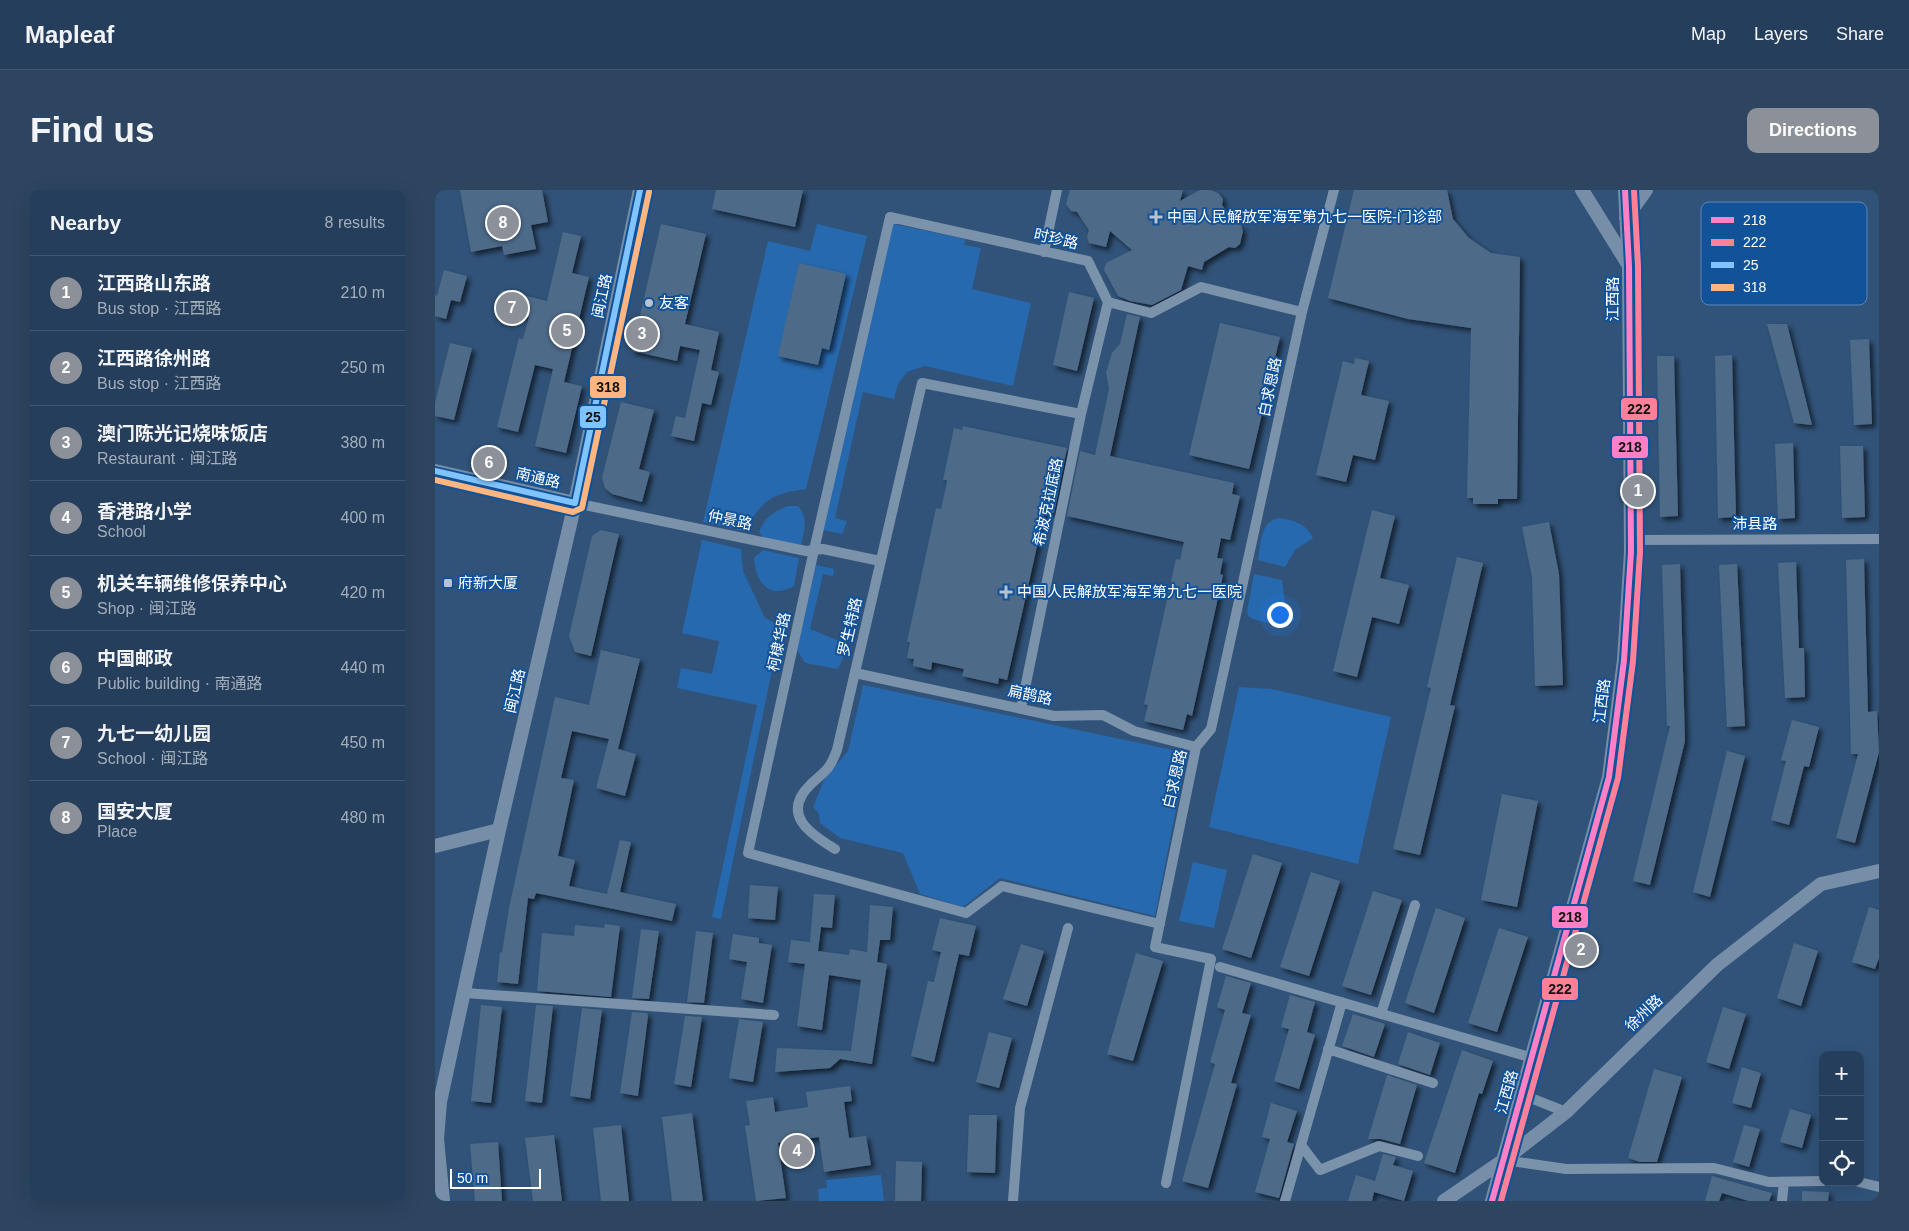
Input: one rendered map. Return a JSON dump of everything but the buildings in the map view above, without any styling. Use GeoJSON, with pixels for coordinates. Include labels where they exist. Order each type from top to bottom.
{"type":"FeatureCollection","features":[{"type":"Feature","properties":{"kind":"street","name":"闽江路"},"geometry":{"type":"LineString","coordinates":[[443,1201],[437,1139],[438,1103],[465,993],[499,830],[575,503],[640,190]]}},
{"type":"Feature","properties":{"kind":"street"},"geometry":{"type":"LineString","coordinates":[[1044,252],[1057,190]]}},
{"type":"Feature","properties":{"kind":"street","name":"白求恩路"},"geometry":{"type":"LineString","coordinates":[[1166,1184],[1211,959],[1155,947],[1196,747],[1211,729],[1302,312],[1334,190]]}},
{"type":"Feature","properties":{"kind":"street"},"geometry":{"type":"LineString","coordinates":[[1582,190],[1629,266]]}},
{"type":"Feature","properties":{"kind":"street","name":"江西路"},"geometry":{"type":"LineString","coordinates":[[1492,1201],[1523,1095],[1609,778],[1624,660],[1631,540],[1629,266],[1625,190]]}},
{"type":"Feature","properties":{"kind":"street"},"geometry":{"type":"LineString","coordinates":[[1626,218],[1646,190]]}},
{"type":"Feature","properties":{"kind":"street","name":"时珍路"},"geometry":{"type":"LineString","coordinates":[[890,217],[1088,262],[1108,302]]}},
{"type":"Feature","properties":{"kind":"street","name":"柯棣华路"},"geometry":{"type":"LineString","coordinates":[[890,217],[814,550],[748,853],[965,913],[1002,886],[1159,924]]}},
{"type":"Feature","properties":{"kind":"street"},"geometry":{"type":"LineString","coordinates":[[1108,302],[1151,313],[1201,287],[1302,312]]}},
{"type":"Feature","properties":{"kind":"street","name":"希波克拉底路"},"geometry":{"type":"LineString","coordinates":[[1021,708],[1081,414],[1108,302]]}},
{"type":"Feature","properties":{"kind":"street","name":"罗生特路"},"geometry":{"type":"LineString","coordinates":[[835,849],[804,828],[798,811],[800,798],[811,784],[826,773],[832,763],[855,673],[922,383],[1081,414]]}},
{"type":"Feature","properties":{"kind":"street","name":"南通路"},"geometry":{"type":"LineString","coordinates":[[435,471],[575,503]]}},
{"type":"Feature","properties":{"kind":"street","name":"仲景路"},"geometry":{"type":"LineString","coordinates":[[575,503],[806,552],[823,549],[880,561]]}},
{"type":"Feature","properties":{"kind":"street","name":"沛县路"},"geometry":{"type":"LineString","coordinates":[[1631,540],[1879,538]]}},
{"type":"Feature","properties":{"kind":"street","name":"扁鹊路"},"geometry":{"type":"LineString","coordinates":[[855,673],[1054,716],[1103,715],[1133,731],[1196,747]]}},
{"type":"Feature","properties":{"kind":"street"},"geometry":{"type":"LineString","coordinates":[[435,846],[499,830]]}},
{"type":"Feature","properties":{"kind":"street","name":"徐州路"},"geometry":{"type":"LineString","coordinates":[[1444,1201],[1504,1160],[1566,1112],[1717,965],[1821,884],[1879,871]]}},
{"type":"Feature","properties":{"kind":"street"},"geometry":{"type":"LineString","coordinates":[[1381,1014],[1415,905]]}},
{"type":"Feature","properties":{"kind":"street"},"geometry":{"type":"LineString","coordinates":[[1013,1201],[1020,1108],[1068,928]]}},
{"type":"Feature","properties":{"kind":"street"},"geometry":{"type":"LineString","coordinates":[[1220,967],[1533,1058]]}},
{"type":"Feature","properties":{"kind":"street"},"geometry":{"type":"LineString","coordinates":[[465,993],[774,1016]]}},
{"type":"Feature","properties":{"kind":"street"},"geometry":{"type":"LineString","coordinates":[[1285,1201],[1342,1002]]}},
{"type":"Feature","properties":{"kind":"street"},"geometry":{"type":"LineString","coordinates":[[1328,1049],[1433,1083]]}},
{"type":"Feature","properties":{"kind":"street"},"geometry":{"type":"LineString","coordinates":[[1523,1095],[1566,1112]]}},
{"type":"Feature","properties":{"kind":"street"},"geometry":{"type":"LineString","coordinates":[[1301,1145],[1320,1170],[1379,1146],[1418,1156]]}},
{"type":"Feature","properties":{"kind":"street"},"geometry":{"type":"LineString","coordinates":[[1504,1160],[1566,1169],[1714,1168],[1769,1182],[1819,1181]]}},
{"type":"Feature","properties":{"kind":"street"},"geometry":{"type":"LineString","coordinates":[[1782,1201],[1784,1182]]}},
{"type":"Feature","properties":{"kind":"street"},"geometry":{"type":"LineString","coordinates":[[1864,1183],[1879,1187]]}},
{"type":"Feature","properties":{"kind":"shaded area"},"geometry":{"type":"Polygon","coordinates":[[[817,224],[867,236],[806,489],[783,493],[768,501],[757,512],[744,531],[703,522],[768,241],[810,251],[817,224]]]}},
{"type":"Feature","properties":{"kind":"shaded area"},"geometry":{"type":"Polygon","coordinates":[[[893,224],[965,239],[964,245],[981,248],[972,289],[1031,303],[1013,386],[925,366],[907,372],[898,384],[894,399],[863,392],[835,518],[847,521],[842,534],[823,530],[893,224]]]}},
{"type":"Feature","properties":{"kind":"shaded area"},"geometry":{"type":"Polygon","coordinates":[[[788,506],[798,506],[804,515],[805,525],[801,545],[763,538],[759,532],[764,522],[770,516],[788,506]]]}},
{"type":"Feature","properties":{"kind":"shaded area"},"geometry":{"type":"Polygon","coordinates":[[[1279,518],[1303,526],[1313,538],[1295,550],[1285,567],[1258,560],[1262,534],[1265,528],[1273,520],[1279,518]]]}},
{"type":"Feature","properties":{"kind":"shaded area"},"geometry":{"type":"Polygon","coordinates":[[[702,540],[741,549],[743,571],[765,618],[781,626],[721,919],[712,917],[757,705],[677,688],[681,668],[712,674],[719,641],[682,633],[702,540]]]}},
{"type":"Feature","properties":{"kind":"shaded area"},"geometry":{"type":"Polygon","coordinates":[[[763,550],[799,558],[794,586],[777,591],[765,587],[758,575],[754,558],[763,550]]]}},
{"type":"Feature","properties":{"kind":"shaded area"},"geometry":{"type":"Polygon","coordinates":[[[816,565],[834,569],[833,576],[823,574],[810,629],[849,645],[838,669],[805,663],[797,650],[816,565]]]}},
{"type":"Feature","properties":{"kind":"shaded area"},"geometry":{"type":"Polygon","coordinates":[[[1254,574],[1282,580],[1285,602],[1295,620],[1285,623],[1272,623],[1249,617],[1247,612],[1254,574]]]}},
{"type":"Feature","properties":{"kind":"shaded area"},"geometry":{"type":"Polygon","coordinates":[[[863,685],[1187,753],[1155,916],[1000,878],[963,907],[920,894],[903,853],[840,838],[820,823],[819,814],[813,807],[824,780],[848,751],[863,685]]]}},
{"type":"Feature","properties":{"kind":"shaded area"},"geometry":{"type":"Polygon","coordinates":[[[1239,687],[1272,689],[1391,717],[1358,864],[1209,827],[1239,687]]]}},
{"type":"Feature","properties":{"kind":"shaded area"},"geometry":{"type":"Polygon","coordinates":[[[1193,862],[1227,870],[1214,928],[1179,921],[1193,862]]]}},
{"type":"Feature","properties":{"kind":"shaded area"},"geometry":{"type":"Polygon","coordinates":[[[881,1175],[884,1201],[819,1201],[818,1189],[827,1188],[826,1180],[881,1175]]]}},
{"type":"Feature","properties":{"kind":"transit line","name":"25"},"geometry":{"type":"LineString","coordinates":[[435,471],[575,503],[640,190]]}},
{"type":"Feature","properties":{"kind":"transit line","name":"218"},"geometry":{"type":"LineString","coordinates":[[1492,1201],[1609,777],[1624,660],[1631,552],[1629,266],[1625,190]]}},
{"type":"Feature","properties":{"kind":"transit line","name":"222"},"geometry":{"type":"LineString","coordinates":[[1501,1201],[1618,778],[1633,661],[1640,552],[1638,266],[1634,190]]}},
{"type":"Feature","properties":{"kind":"transit line","name":"318"},"geometry":{"type":"LineString","coordinates":[[435,480],[573,512],[582,508],[649,192]]}},
{"type":"Feature","properties":{"kind":"place","name":"中国人民解放军海军第九七一医院-门诊部"},"geometry":{"type":"Point","coordinates":[1156,217]}},
{"type":"Feature","properties":{"kind":"place","name":"国安大厦"},"geometry":{"type":"Point","coordinates":[503,223]}},
{"type":"Feature","properties":{"kind":"place","name":"友客"},"geometry":{"type":"Point","coordinates":[649,303]}},
{"type":"Feature","properties":{"kind":"place","name":"九七一幼儿园"},"geometry":{"type":"Point","coordinates":[512,308]}},
{"type":"Feature","properties":{"kind":"place","name":"机关车辆维修保养中心"},"geometry":{"type":"Point","coordinates":[567,331]}},
{"type":"Feature","properties":{"kind":"place","name":"澳门陈光记烧味饭店"},"geometry":{"type":"Point","coordinates":[642,334]}},
{"type":"Feature","properties":{"kind":"place","name":"中国邮政"},"geometry":{"type":"Point","coordinates":[489,463]}},
{"type":"Feature","properties":{"kind":"place","name":"江西路山东路"},"geometry":{"type":"Point","coordinates":[1638,491]}},
{"type":"Feature","properties":{"kind":"place","name":"府新大厦"},"geometry":{"type":"Point","coordinates":[448,583]}},
{"type":"Feature","properties":{"kind":"place","name":"中国人民解放军海军第九七一医院"},"geometry":{"type":"Point","coordinates":[1006,592]}},
{"type":"Feature","properties":{"kind":"place","name":"江西路徐州路"},"geometry":{"type":"Point","coordinates":[1581,950]}},
{"type":"Feature","properties":{"kind":"place","name":"香港路小学"},"geometry":{"type":"Point","coordinates":[797,1151]}}]}
